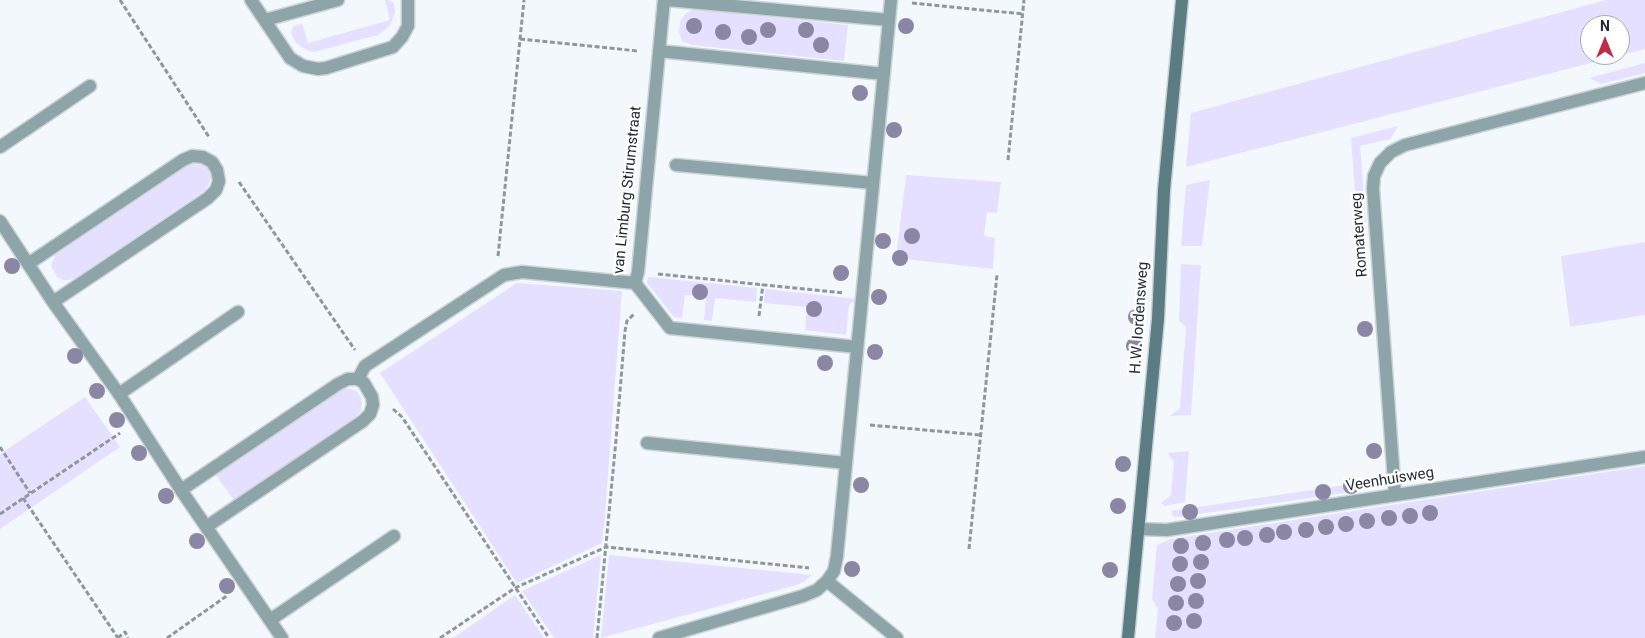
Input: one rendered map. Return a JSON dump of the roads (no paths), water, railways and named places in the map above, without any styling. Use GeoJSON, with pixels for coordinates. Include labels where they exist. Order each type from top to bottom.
{"type":"FeatureCollection","features":[{"type":"Feature","properties":{"kind":"main road","name":"H.W. Iordensweg"},"geometry":{"type":"LineString","coordinates":[[1128,638],[1158,319],[1164,190],[1182,0]]}},
{"type":"Feature","properties":{"kind":"street"},"geometry":{"type":"LineString","coordinates":[[251,0],[285,52],[296,63],[310,68],[326,68],[393,47],[402,37],[408,26],[408,0]]}},
{"type":"Feature","properties":{"kind":"street"},"geometry":{"type":"LineString","coordinates":[[264,20],[338,0]]}},
{"type":"Feature","properties":{"kind":"street"},"geometry":{"type":"LineString","coordinates":[[666,0],[889,20]]}},
{"type":"Feature","properties":{"kind":"street","name":"van Limburg Stirumstraat"},"geometry":{"type":"LineString","coordinates":[[358,379],[366,366],[498,278],[522,272],[636,277],[666,0]]}},
{"type":"Feature","properties":{"kind":"street"},"geometry":{"type":"LineString","coordinates":[[659,638],[803,596],[817,590],[830,576],[837,556],[891,0]]}},
{"type":"Feature","properties":{"kind":"street"},"geometry":{"type":"LineString","coordinates":[[659,52],[884,74]]}},
{"type":"Feature","properties":{"kind":"street","name":"Romaterweg"},"geometry":{"type":"LineString","coordinates":[[1395,495],[1373,189],[1374,176],[1380,163],[1391,152],[1405,145],[1645,83]]}},
{"type":"Feature","properties":{"kind":"street"},"geometry":{"type":"LineString","coordinates":[[0,147],[90,86]]}},
{"type":"Feature","properties":{"kind":"street"},"geometry":{"type":"LineString","coordinates":[[28,264],[183,160],[192,156],[203,157],[212,162],[217,170],[219,181],[216,190],[208,198],[53,302]]}},
{"type":"Feature","properties":{"kind":"street"},"geometry":{"type":"LineString","coordinates":[[676,165],[873,183]]}},
{"type":"Feature","properties":{"kind":"street"},"geometry":{"type":"LineString","coordinates":[[0,221],[53,302],[119,394],[181,490],[282,638]]}},
{"type":"Feature","properties":{"kind":"street"},"geometry":{"type":"LineString","coordinates":[[636,277],[650,302],[670,328],[857,347]]}},
{"type":"Feature","properties":{"kind":"street"},"geometry":{"type":"LineString","coordinates":[[119,394],[238,312]]}},
{"type":"Feature","properties":{"kind":"street"},"geometry":{"type":"LineString","coordinates":[[181,490],[338,384],[348,379],[358,379],[364,383],[372,397],[373,405],[370,414],[363,421],[206,527]]}},
{"type":"Feature","properties":{"kind":"street"},"geometry":{"type":"LineString","coordinates":[[647,443],[846,463]]}},
{"type":"Feature","properties":{"kind":"street","name":"Veenhuisweg"},"geometry":{"type":"LineString","coordinates":[[1139,529],[1167,530],[1645,457]]}},
{"type":"Feature","properties":{"kind":"street"},"geometry":{"type":"LineString","coordinates":[[270,620],[394,536]]}},
{"type":"Feature","properties":{"kind":"street"},"geometry":{"type":"LineString","coordinates":[[830,576],[897,638]]}}]}
